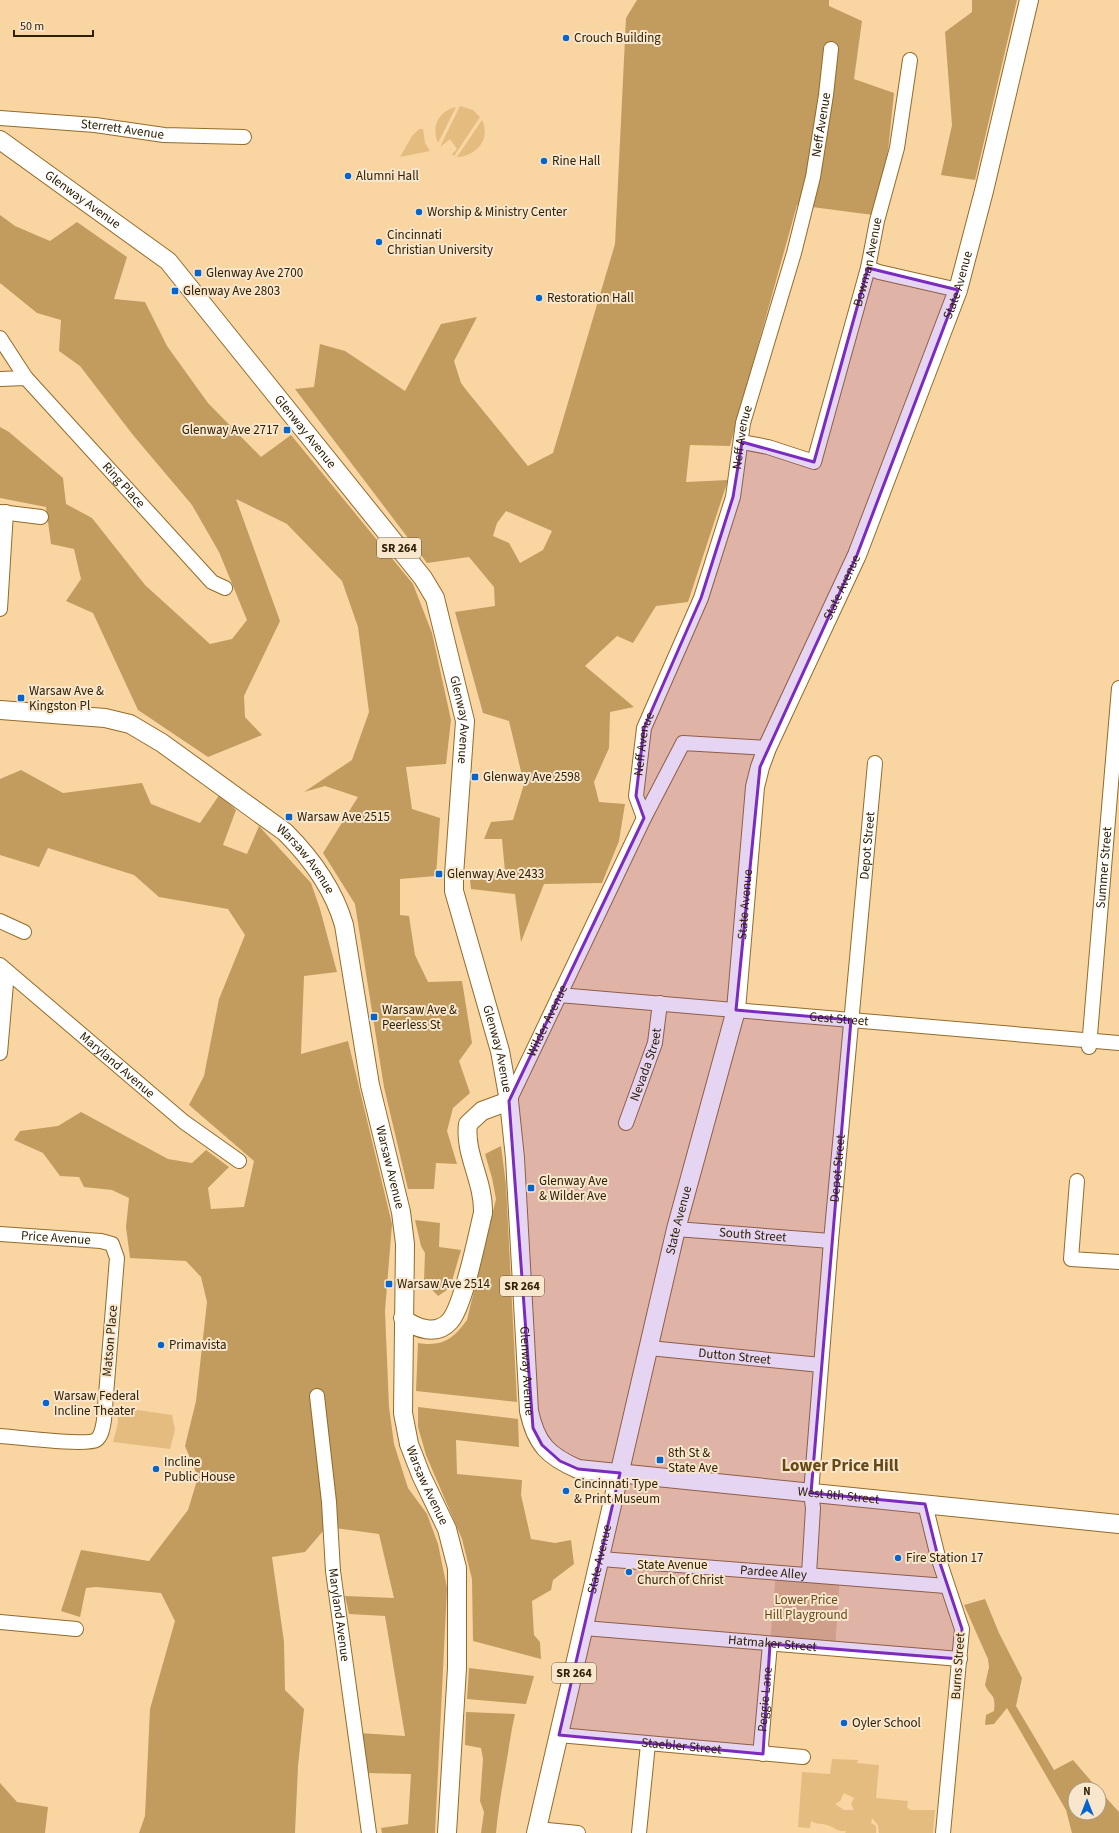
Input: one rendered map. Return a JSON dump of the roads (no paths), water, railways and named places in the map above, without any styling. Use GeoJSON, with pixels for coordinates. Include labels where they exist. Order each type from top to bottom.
{"type":"FeatureCollection","features":[{"type":"Feature","properties":{"kind":"main road","name":"State Avenue"},"geometry":{"type":"LineString","coordinates":[[536,1831],[601,1559],[676,1229],[736,1010],[755,787],[760,767],[767,748],[857,555],[958,290],[984,191],[1029,0]]}},
{"type":"Feature","properties":{"kind":"main road","name":"Glenway Avenue"},"geometry":{"type":"LineString","coordinates":[[0,140],[168,261],[430,587],[435,598],[465,721],[454,892],[500,1051],[509,1101],[515,1158],[529,1412],[533,1428],[542,1445],[560,1461]]}},
{"type":"Feature","properties":{"kind":"main road","name":"Warsaw Avenue"},"geometry":{"type":"LineString","coordinates":[[0,710],[105,718],[130,724],[162,743],[285,832],[302,849],[329,888],[340,909],[344,925],[370,1085],[401,1212],[404,1244],[403,1412],[409,1444],[447,1530],[458,1568],[457,1668],[448,1833]]}},
{"type":"Feature","properties":{"kind":"main road"},"geometry":{"type":"LineString","coordinates":[[403,1318],[410,1324],[427,1330],[443,1327],[450,1321],[456,1312],[483,1213],[481,1188],[467,1140],[468,1124],[482,1111],[509,1101]]}},
{"type":"Feature","properties":{"kind":"main road","name":"West 8th Street"},"geometry":{"type":"LineString","coordinates":[[560,1461],[578,1469],[1119,1524]]}},
{"type":"Feature","properties":{"kind":"street","name":"Neff Avenue"},"geometry":{"type":"LineString","coordinates":[[644,818],[636,796],[644,728],[701,598],[733,497],[742,442],[741,432],[743,423],[794,253],[812,177],[826,95],[831,49]]}},
{"type":"Feature","properties":{"kind":"street","name":"Bowman Avenue"},"geometry":{"type":"LineString","coordinates":[[742,442],[768,447],[814,462],[868,268],[896,148],[910,60]]}},
{"type":"Feature","properties":{"kind":"street","name":"Sterrett Avenue"},"geometry":{"type":"LineString","coordinates":[[0,118],[95,125],[164,136],[244,137]]}},
{"type":"Feature","properties":{"kind":"street"},"geometry":{"type":"LineString","coordinates":[[868,268],[879,272],[958,290]]}},
{"type":"Feature","properties":{"kind":"street","name":"Ring Place"},"geometry":{"type":"LineString","coordinates":[[0,338],[26,378],[212,582],[225,588]]}},
{"type":"Feature","properties":{"kind":"street"},"geometry":{"type":"LineString","coordinates":[[0,379],[26,378]]}},
{"type":"Feature","properties":{"kind":"street"},"geometry":{"type":"LineString","coordinates":[[0,608],[3,512],[41,516]]}},
{"type":"Feature","properties":{"kind":"street","name":"Summer Street"},"geometry":{"type":"LineString","coordinates":[[1089,1044],[1119,688]]}},
{"type":"Feature","properties":{"kind":"street","name":"Wilder Avenue"},"geometry":{"type":"LineString","coordinates":[[509,1101],[644,818],[682,743],[767,748]]}},
{"type":"Feature","properties":{"kind":"street","name":"Depot Street"},"geometry":{"type":"LineString","coordinates":[[809,1574],[813,1508],[811,1493],[831,1241],[875,763]]}},
{"type":"Feature","properties":{"kind":"street"},"geometry":{"type":"LineString","coordinates":[[0,921],[24,932]]}},
{"type":"Feature","properties":{"kind":"street"},"geometry":{"type":"LineString","coordinates":[[0,1053],[4,968]]}},
{"type":"Feature","properties":{"kind":"street","name":"Maryland Avenue"},"geometry":{"type":"LineString","coordinates":[[4,968],[184,1122],[239,1160]]}},
{"type":"Feature","properties":{"kind":"street","name":"Gest Street"},"geometry":{"type":"LineString","coordinates":[[559,995],[851,1020],[1089,1044],[1119,1043]]}},
{"type":"Feature","properties":{"kind":"street","name":"Nevada Street"},"geometry":{"type":"LineString","coordinates":[[626,1123],[655,1043],[660,1003]]}},
{"type":"Feature","properties":{"kind":"street"},"geometry":{"type":"LineString","coordinates":[[1077,1181],[1071,1258],[1119,1262]]}},
{"type":"Feature","properties":{"kind":"street","name":"South Street"},"geometry":{"type":"LineString","coordinates":[[676,1229],[831,1241]]}},
{"type":"Feature","properties":{"kind":"street","name":"Price Avenue"},"geometry":{"type":"LineString","coordinates":[[0,1234],[112,1244]]}},
{"type":"Feature","properties":{"kind":"street","name":"Matson Place"},"geometry":{"type":"LineString","coordinates":[[0,1436],[93,1442],[98,1439],[102,1432],[104,1420],[118,1258],[112,1244]]}},
{"type":"Feature","properties":{"kind":"street","name":"Dutton Street"},"geometry":{"type":"LineString","coordinates":[[649,1348],[821,1365]]}},
{"type":"Feature","properties":{"kind":"street","name":"Maryland Avenue"},"geometry":{"type":"LineString","coordinates":[[317,1396],[329,1502],[334,1571],[369,1833]]}},
{"type":"Feature","properties":{"kind":"street","name":"Burns Street"},"geometry":{"type":"LineString","coordinates":[[931,1504],[946,1586],[962,1629],[943,1833]]}},
{"type":"Feature","properties":{"kind":"street","name":"Pardee Alley"},"geometry":{"type":"LineString","coordinates":[[601,1559],[809,1574],[946,1586]]}},
{"type":"Feature","properties":{"kind":"street"},"geometry":{"type":"LineString","coordinates":[[0,1622],[76,1629]]}},
{"type":"Feature","properties":{"kind":"street","name":"Hatmaker Street"},"geometry":{"type":"LineString","coordinates":[[584,1628],[960,1659]]}},
{"type":"Feature","properties":{"kind":"street","name":"Peggie Lane"},"geometry":{"type":"LineString","coordinates":[[763,1754],[762,1746],[770,1644]]}},
{"type":"Feature","properties":{"kind":"street","name":"Staebler Street"},"geometry":{"type":"LineString","coordinates":[[559,1735],[804,1757]]}},
{"type":"Feature","properties":{"kind":"street"},"geometry":{"type":"LineString","coordinates":[[639,1833],[648,1744]]}},
{"type":"Feature","properties":{"kind":"street"},"geometry":{"type":"LineString","coordinates":[[536,1831],[578,1833]]}},
{"type":"Feature","properties":{"kind":"place","name":"Crouch Building"},"geometry":{"type":"Point","coordinates":[566,38]}},
{"type":"Feature","properties":{"kind":"place","name":"Rine Hall"},"geometry":{"type":"Point","coordinates":[544,161]}},
{"type":"Feature","properties":{"kind":"place","name":"Alumni Hall"},"geometry":{"type":"Point","coordinates":[348,176]}},
{"type":"Feature","properties":{"kind":"place","name":"Worship & Ministry Center"},"geometry":{"type":"Point","coordinates":[419,212]}},
{"type":"Feature","properties":{"kind":"place","name":"Cincinnati Christian University"},"geometry":{"type":"Point","coordinates":[379,242]}},
{"type":"Feature","properties":{"kind":"place","name":"Glenway Ave 2700"},"geometry":{"type":"Point","coordinates":[198,273]}},
{"type":"Feature","properties":{"kind":"place","name":"Glenway Ave 2803"},"geometry":{"type":"Point","coordinates":[175,291]}},
{"type":"Feature","properties":{"kind":"place","name":"Restoration Hall"},"geometry":{"type":"Point","coordinates":[539,298]}},
{"type":"Feature","properties":{"kind":"place","name":"Glenway Ave 2717"},"geometry":{"type":"Point","coordinates":[287,430]}},
{"type":"Feature","properties":{"kind":"place","name":"Warsaw Ave & Kingston Pl"},"geometry":{"type":"Point","coordinates":[21,698]}},
{"type":"Feature","properties":{"kind":"place","name":"Glenway Ave 2598"},"geometry":{"type":"Point","coordinates":[475,777]}},
{"type":"Feature","properties":{"kind":"place","name":"Warsaw Ave 2515"},"geometry":{"type":"Point","coordinates":[289,817]}},
{"type":"Feature","properties":{"kind":"place","name":"Glenway Ave 2433"},"geometry":{"type":"Point","coordinates":[439,874]}},
{"type":"Feature","properties":{"kind":"place","name":"Warsaw Ave & Peerless St"},"geometry":{"type":"Point","coordinates":[374,1017]}},
{"type":"Feature","properties":{"kind":"place","name":"Glenway Ave & Wilder Ave"},"geometry":{"type":"Point","coordinates":[531,1188]}},
{"type":"Feature","properties":{"kind":"place","name":"Warsaw Ave 2514"},"geometry":{"type":"Point","coordinates":[389,1284]}},
{"type":"Feature","properties":{"kind":"place","name":"Primavista"},"geometry":{"type":"Point","coordinates":[161,1345]}},
{"type":"Feature","properties":{"kind":"place","name":"Warsaw Federal Incline Theater"},"geometry":{"type":"Point","coordinates":[46,1403]}},
{"type":"Feature","properties":{"kind":"place","name":"8th St & State Ave"},"geometry":{"type":"Point","coordinates":[660,1460]}},
{"type":"Feature","properties":{"kind":"place","name":"Incline Public House"},"geometry":{"type":"Point","coordinates":[156,1469]}},
{"type":"Feature","properties":{"kind":"place","name":"Cincinnati Type & Print Museum"},"geometry":{"type":"Point","coordinates":[566,1491]}},
{"type":"Feature","properties":{"kind":"place","name":"Fire Station 17"},"geometry":{"type":"Point","coordinates":[898,1558]}},
{"type":"Feature","properties":{"kind":"place","name":"State Avenue Church of Christ"},"geometry":{"type":"Point","coordinates":[629,1572]}},
{"type":"Feature","properties":{"kind":"place","name":"Oyler School"},"geometry":{"type":"Point","coordinates":[844,1723]}},
{"type":"Feature","properties":{"kind":"district","name":"Lower Price Hill"},"geometry":{"type":"Point","coordinates":[840,1466]}},
{"type":"Feature","properties":{"kind":"park label","name":"Lower Price Hill Playground"},"geometry":{"type":"Point","coordinates":[806,1608]}}]}
